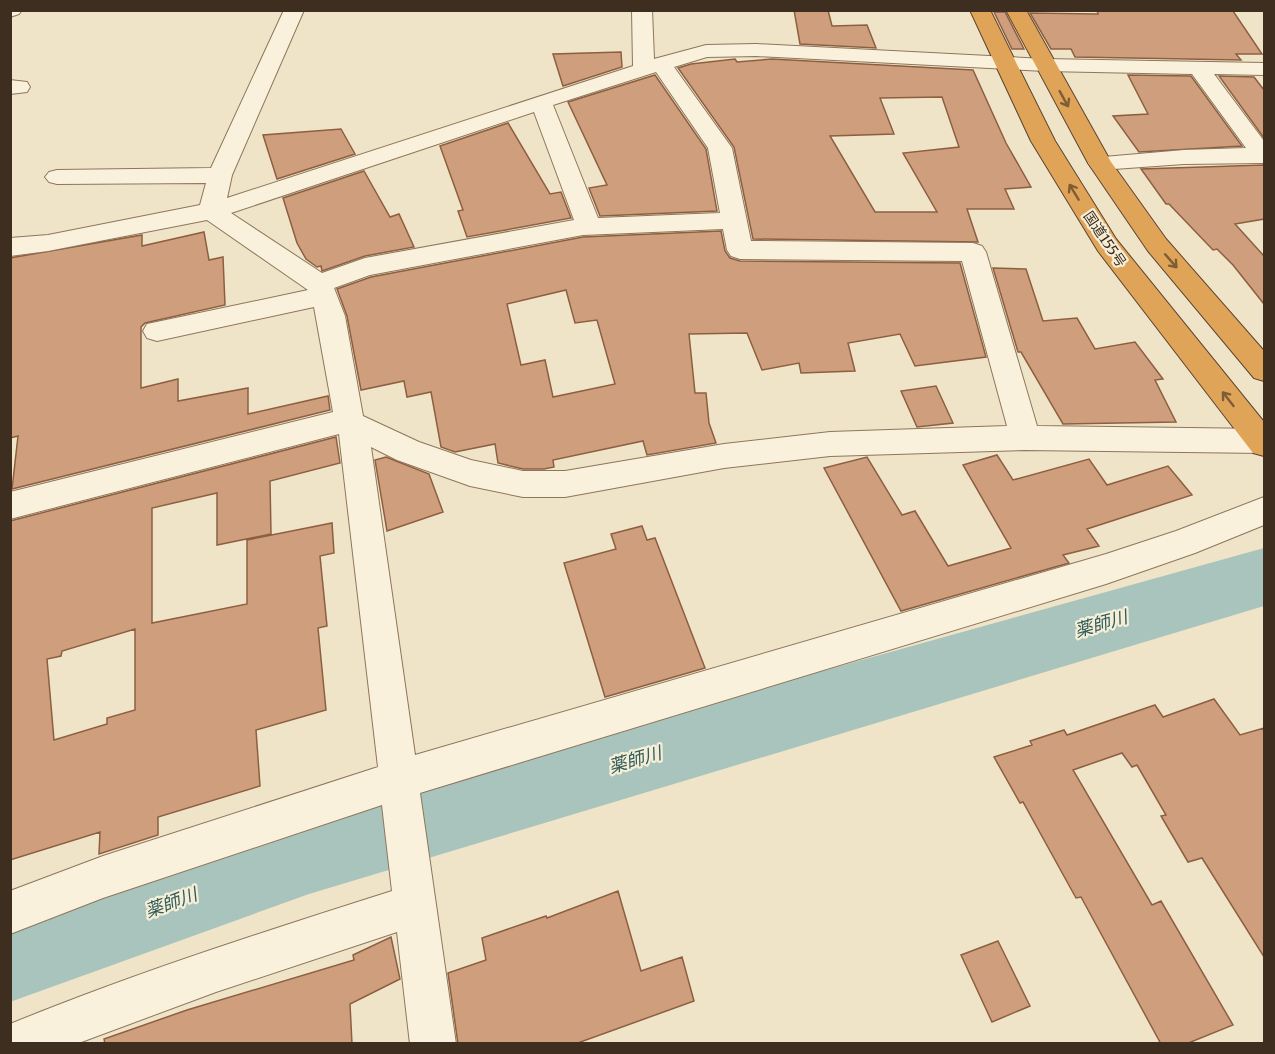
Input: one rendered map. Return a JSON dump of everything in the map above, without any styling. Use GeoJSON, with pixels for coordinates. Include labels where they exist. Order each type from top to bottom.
{"type":"FeatureCollection","features":[{"type":"Feature","properties":{"kind":"highway","name":"国道155号"},"geometry":{"type":"LineString","coordinates":[[980,10],[1043,141],[1107,246],[1263,442]]}},
{"type":"Feature","properties":{"kind":"highway"},"geometry":{"type":"LineString","coordinates":[[1016,10],[1100,163],[1157,245],[1264,370]]}},
{"type":"Feature","properties":{"kind":"street"},"geometry":{"type":"LineString","coordinates":[[211,211],[220,175],[294,10]]}},
{"type":"Feature","properties":{"kind":"street"},"geometry":{"type":"LineString","coordinates":[[642,10],[653,66],[720,148],[740,250],[973,252],[1025,438]]}},
{"type":"Feature","properties":{"kind":"street"},"geometry":{"type":"LineString","coordinates":[[10,247],[48,243],[211,211],[541,102],[706,51],[756,50],[1045,65],[1264,69]]}},
{"type":"Feature","properties":{"kind":"street"},"geometry":{"type":"LineString","coordinates":[[1199,69],[1264,156]]}},
{"type":"Feature","properties":{"kind":"street"},"geometry":{"type":"LineString","coordinates":[[541,102],[589,227]]}},
{"type":"Feature","properties":{"kind":"street"},"geometry":{"type":"LineString","coordinates":[[1100,163],[1184,157],[1264,156]]}},
{"type":"Feature","properties":{"kind":"street"},"geometry":{"type":"LineString","coordinates":[[57,177],[220,175]]}},
{"type":"Feature","properties":{"kind":"street"},"geometry":{"type":"LineString","coordinates":[[211,211],[321,290],[331,316],[351,423],[433,1044]]}},
{"type":"Feature","properties":{"kind":"street"},"geometry":{"type":"LineString","coordinates":[[157,331],[321,290],[365,267],[589,227],[735,220]]}},
{"type":"Feature","properties":{"kind":"street"},"geometry":{"type":"LineString","coordinates":[[10,506],[351,423],[408,451],[470,473],[523,484],[565,484],[724,456],[830,444],[1025,438],[1263,442]]}},
{"type":"Feature","properties":{"kind":"street"},"geometry":{"type":"LineString","coordinates":[[10,913],[103,877],[398,780],[1106,569],[1264,512]]}},
{"type":"Feature","properties":{"kind":"street"},"geometry":{"type":"LineString","coordinates":[[19,1044],[96,1011],[216,969],[415,905]]}},
{"type":"Feature","properties":{"kind":"building"},"geometry":{"type":"Polygon","coordinates":[[[794,10],[828,10],[832,26],[867,25],[876,48],[800,44],[794,10]]]}},
{"type":"Feature","properties":{"kind":"building"},"geometry":{"type":"Polygon","coordinates":[[[1097,10],[1233,11],[1262,54],[1236,54],[1241,60],[1075,57],[1071,49],[1051,49],[1030,13],[1098,14],[1097,10]]]}},
{"type":"Feature","properties":{"kind":"building"},"geometry":{"type":"Polygon","coordinates":[[[994,12],[1005,12],[1024,49],[1012,49],[994,12]]]}},
{"type":"Feature","properties":{"kind":"building"},"geometry":{"type":"Polygon","coordinates":[[[621,52],[622,67],[563,86],[553,54],[621,52]]]}},
{"type":"Feature","properties":{"kind":"building"},"geometry":{"type":"Polygon","coordinates":[[[735,59],[737,62],[772,59],[973,70],[1006,143],[1031,187],[1005,189],[1014,209],[967,209],[978,242],[753,239],[734,147],[678,68],[691,64],[735,59]],[[942,97],[880,98],[894,134],[830,136],[875,212],[937,212],[903,153],[959,147],[942,97]]]}},
{"type":"Feature","properties":{"kind":"building"},"geometry":{"type":"Polygon","coordinates":[[[655,75],[706,149],[717,211],[600,216],[589,188],[607,185],[568,102],[655,75]]]}},
{"type":"Feature","properties":{"kind":"building"},"geometry":{"type":"Polygon","coordinates":[[[1128,75],[1191,76],[1242,146],[1139,152],[1113,116],[1148,114],[1128,75]]]}},
{"type":"Feature","properties":{"kind":"building"},"geometry":{"type":"Polygon","coordinates":[[[1219,76],[1254,77],[1264,90],[1264,138],[1219,76]]]}},
{"type":"Feature","properties":{"kind":"building"},"geometry":{"type":"Polygon","coordinates":[[[508,123],[550,194],[561,192],[571,218],[467,237],[458,211],[463,210],[440,146],[508,123]]]}},
{"type":"Feature","properties":{"kind":"building"},"geometry":{"type":"Polygon","coordinates":[[[341,129],[355,154],[277,179],[263,135],[341,129]]]}},
{"type":"Feature","properties":{"kind":"building"},"geometry":{"type":"Polygon","coordinates":[[[1264,165],[1264,219],[1235,224],[1264,256],[1264,304],[1233,265],[1217,249],[1213,250],[1169,204],[1166,204],[1141,169],[1264,165]]]}},
{"type":"Feature","properties":{"kind":"building"},"geometry":{"type":"Polygon","coordinates":[[[364,171],[390,217],[399,214],[414,247],[365,256],[322,271],[321,266],[317,267],[306,259],[297,243],[283,198],[364,171]]]}},
{"type":"Feature","properties":{"kind":"building"},"geometry":{"type":"Polygon","coordinates":[[[721,231],[725,251],[730,258],[740,261],[960,263],[986,357],[915,366],[900,334],[848,343],[855,371],[801,373],[799,363],[762,370],[747,333],[689,334],[695,393],[706,393],[709,423],[716,443],[647,455],[643,441],[553,460],[554,467],[544,469],[523,469],[498,463],[495,444],[455,452],[441,447],[431,392],[407,397],[404,381],[361,390],[347,316],[337,289],[371,277],[583,237],[721,231]],[[566,290],[507,304],[521,365],[545,360],[553,397],[615,384],[597,320],[575,323],[566,290]]]}},
{"type":"Feature","properties":{"kind":"building"},"geometry":{"type":"Polygon","coordinates":[[[204,232],[209,260],[223,257],[225,305],[145,323],[141,327],[141,388],[178,379],[178,401],[248,388],[248,414],[328,396],[330,410],[12,489],[18,436],[10,438],[10,258],[142,235],[142,246],[204,232]]]}},
{"type":"Feature","properties":{"kind":"building"},"geometry":{"type":"Polygon","coordinates":[[[993,268],[1026,269],[1043,321],[1077,318],[1095,349],[1135,342],[1163,379],[1155,380],[1176,422],[1063,424],[1021,352],[1018,352],[993,268]]]}},
{"type":"Feature","properties":{"kind":"building"},"geometry":{"type":"Polygon","coordinates":[[[936,386],[953,423],[917,427],[901,391],[936,386]]]}},
{"type":"Feature","properties":{"kind":"building"},"geometry":{"type":"Polygon","coordinates":[[[336,437],[340,463],[270,481],[271,534],[217,545],[217,493],[152,508],[152,623],[247,604],[247,540],[332,523],[334,553],[320,556],[327,626],[318,628],[326,710],[256,730],[260,786],[158,817],[158,835],[99,854],[100,832],[10,860],[10,521],[336,437]],[[135,629],[62,651],[61,656],[47,659],[54,740],[107,724],[107,718],[135,710],[135,629]]]}},
{"type":"Feature","properties":{"kind":"building"},"geometry":{"type":"Polygon","coordinates":[[[997,455],[1013,480],[1089,459],[1107,485],[1168,466],[1192,495],[1087,529],[1099,546],[1063,555],[1069,563],[901,611],[824,468],[867,457],[902,515],[915,511],[948,566],[1011,548],[963,465],[997,455]]]}},
{"type":"Feature","properties":{"kind":"building"},"geometry":{"type":"Polygon","coordinates":[[[386,457],[429,474],[443,512],[387,531],[375,460],[386,457]]]}},
{"type":"Feature","properties":{"kind":"building"},"geometry":{"type":"Polygon","coordinates":[[[642,526],[647,540],[655,538],[705,668],[605,697],[564,563],[616,549],[611,534],[642,526]]]}},
{"type":"Feature","properties":{"kind":"building"},"geometry":{"type":"Polygon","coordinates":[[[1214,699],[1240,735],[1264,728],[1264,957],[1202,858],[1188,862],[1161,816],[1166,815],[1137,765],[1132,767],[1122,753],[1073,770],[1152,905],[1161,901],[1233,1025],[1186,1044],[1161,1044],[1081,897],[1076,898],[1023,802],[1020,803],[994,757],[1032,745],[1030,741],[1064,730],[1067,735],[1155,705],[1163,717],[1214,699]]]}},
{"type":"Feature","properties":{"kind":"building"},"geometry":{"type":"Polygon","coordinates":[[[618,891],[641,971],[682,957],[694,1001],[575,1044],[458,1044],[448,973],[486,960],[482,938],[546,916],[547,918],[618,891]]]}},
{"type":"Feature","properties":{"kind":"building"},"geometry":{"type":"Polygon","coordinates":[[[391,937],[400,979],[350,1004],[352,1044],[105,1044],[104,1039],[187,1010],[354,960],[353,955],[391,937]]]}},
{"type":"Feature","properties":{"kind":"building"},"geometry":{"type":"Polygon","coordinates":[[[998,941],[1030,1006],[992,1022],[961,955],[998,941]]]}},
{"type":"Feature","properties":{"kind":"waterway","name":"薬師川"},"geometry":{"type":"LineString","coordinates":[[10,960],[309,854],[1264,577]]}}]}
